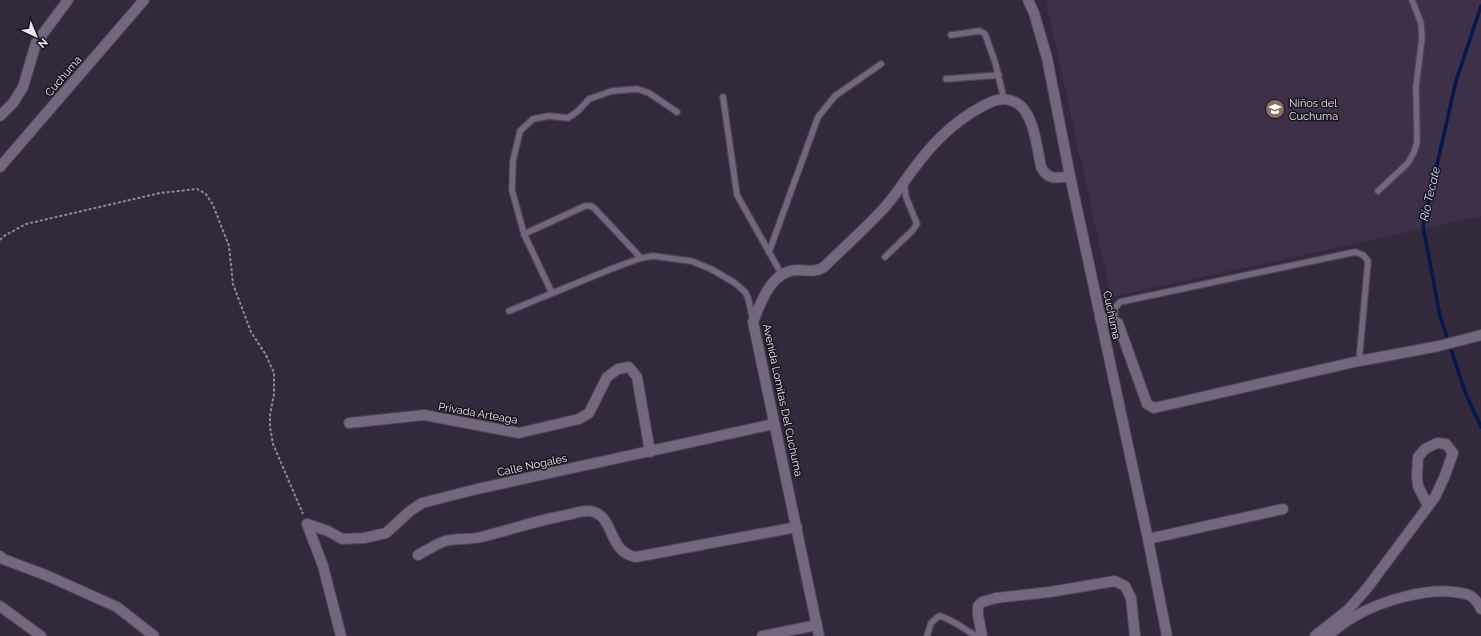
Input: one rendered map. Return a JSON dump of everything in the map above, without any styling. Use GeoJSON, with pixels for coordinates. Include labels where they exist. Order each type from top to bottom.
{"type":"FeatureCollection","features":[{"type":"Feature","properties":{"kind":"street"},"geometry":{"type":"LineString","coordinates":[[0,116],[13,103],[23,87],[36,43],[68,0]]}},
{"type":"Feature","properties":{"kind":"street","name":"Cuchuma"},"geometry":{"type":"LineString","coordinates":[[0,167],[144,0]]}},
{"type":"Feature","properties":{"kind":"street","name":"Cuchuma"},"geometry":{"type":"LineString","coordinates":[[1028,0],[1034,13],[1047,58],[1070,176],[1148,539],[1167,636]]}},
{"type":"Feature","properties":{"kind":"street"},"geometry":{"type":"LineString","coordinates":[[782,275],[793,271],[815,271],[824,267],[884,208],[923,156],[953,127],[974,111],[990,102],[1004,99],[1014,101],[1018,104],[1029,116],[1041,167],[1047,175],[1057,178],[1070,176]]}},
{"type":"Feature","properties":{"kind":"street","name":"Avenida Lomitas Del Cuchuma"},"geometry":{"type":"LineString","coordinates":[[782,275],[773,282],[759,307],[753,322],[819,636]]}},
{"type":"Feature","properties":{"kind":"street"},"geometry":{"type":"LineString","coordinates":[[1100,318],[1114,320],[1118,323],[1147,404],[1154,408],[1360,361],[1439,346],[1481,335]]}},
{"type":"Feature","properties":{"kind":"street","name":"Privada Arteaga"},"geometry":{"type":"LineString","coordinates":[[350,423],[424,415],[519,434],[579,419],[589,414],[607,377],[618,368],[629,367],[637,377],[650,452]]}},
{"type":"Feature","properties":{"kind":"street","name":"Calle Nogales"},"geometry":{"type":"LineString","coordinates":[[307,524],[328,531],[342,539],[364,538],[386,533],[410,511],[422,503],[477,489],[774,424]]}},
{"type":"Feature","properties":{"kind":"street"},"geometry":{"type":"LineString","coordinates":[[1315,636],[1350,609],[1428,506],[1441,486],[1451,463],[1453,453],[1446,444],[1437,443],[1425,449],[1418,457],[1418,486],[1428,506]]}},
{"type":"Feature","properties":{"kind":"street"},"geometry":{"type":"LineString","coordinates":[[1148,539],[1283,509]]}},
{"type":"Feature","properties":{"kind":"street"},"geometry":{"type":"LineString","coordinates":[[418,555],[444,542],[459,539],[479,538],[562,516],[583,512],[594,512],[600,515],[620,549],[626,554],[636,557],[796,528]]}},
{"type":"Feature","properties":{"kind":"street"},"geometry":{"type":"LineString","coordinates":[[307,524],[323,566],[341,636]]}},
{"type":"Feature","properties":{"kind":"street"},"geometry":{"type":"LineString","coordinates":[[0,556],[3,559],[48,576],[117,607],[154,636]]}},
{"type":"Feature","properties":{"kind":"street"},"geometry":{"type":"LineString","coordinates":[[982,636],[978,606],[982,602],[996,598],[1050,592],[1115,581],[1125,586],[1131,598],[1135,636]]}},
{"type":"Feature","properties":{"kind":"street"},"geometry":{"type":"LineString","coordinates":[[1327,636],[1352,618],[1376,606],[1422,594],[1440,591],[1454,591],[1468,595],[1476,600],[1481,609]]}},
{"type":"Feature","properties":{"kind":"street"},"geometry":{"type":"LineString","coordinates":[[0,606],[41,636]]}},
{"type":"Feature","properties":{"kind":"street"},"geometry":{"type":"LineString","coordinates":[[762,636],[817,625]]}},
{"type":"Feature","properties":{"kind":"lane"},"geometry":{"type":"LineString","coordinates":[[1378,191],[1408,163],[1417,142],[1416,86],[1422,38],[1421,23],[1412,0]]}},
{"type":"Feature","properties":{"kind":"lane"},"geometry":{"type":"LineString","coordinates":[[950,35],[980,31],[985,34],[999,75],[1004,99]]}},
{"type":"Feature","properties":{"kind":"lane"},"geometry":{"type":"LineString","coordinates":[[769,252],[818,117],[835,96],[881,64]]}},
{"type":"Feature","properties":{"kind":"lane"},"geometry":{"type":"LineString","coordinates":[[946,79],[999,75]]}},
{"type":"Feature","properties":{"kind":"lane"},"geometry":{"type":"LineString","coordinates":[[552,293],[524,234],[512,190],[513,161],[520,131],[533,119],[549,116],[568,118],[578,111],[589,99],[612,91],[637,89],[649,93],[678,112]]}},
{"type":"Feature","properties":{"kind":"lane"},"geometry":{"type":"LineString","coordinates":[[723,97],[737,195],[782,275]]}},
{"type":"Feature","properties":{"kind":"lane"},"geometry":{"type":"LineString","coordinates":[[885,257],[912,231],[917,224],[906,197],[904,183]]}},
{"type":"Feature","properties":{"kind":"lane"},"geometry":{"type":"LineString","coordinates":[[524,234],[585,206],[591,206],[596,209],[641,258]]}},
{"type":"Feature","properties":{"kind":"lane"},"geometry":{"type":"LineString","coordinates":[[1114,320],[1115,308],[1120,302],[1355,252],[1363,255],[1368,261],[1360,361]]}},
{"type":"Feature","properties":{"kind":"lane"},"geometry":{"type":"LineString","coordinates":[[509,311],[641,258],[653,256],[691,261],[711,269],[735,283],[745,292],[753,322]]}},
{"type":"Feature","properties":{"kind":"lane"},"geometry":{"type":"LineString","coordinates":[[927,636],[931,623],[939,616],[947,618],[967,632],[977,636]]}},
{"type":"Feature","properties":{"kind":"path"},"geometry":{"type":"LineString","coordinates":[[0,240],[26,224],[160,193],[197,189],[206,194],[213,205],[228,246],[233,284],[251,332],[266,354],[274,373],[274,394],[270,415],[270,427],[274,444],[307,524]]}},
{"type":"Feature","properties":{"kind":"shaded area","name":"Niños del Cuchuma"},"geometry":{"type":"Polygon","coordinates":[[[1054,0],[1481,0],[1481,216],[1111,297],[1046,2],[1054,0]]]}},
{"type":"Feature","properties":{"kind":"waterway","name":"Río Tecate"},"geometry":{"type":"LineString","coordinates":[[1481,6],[1456,81],[1423,226],[1440,316],[1465,392],[1481,427]]}},
{"type":"Feature","properties":{"kind":"place","name":"Niños del Cuchuma"},"geometry":{"type":"Point","coordinates":[1275,109]}}]}
